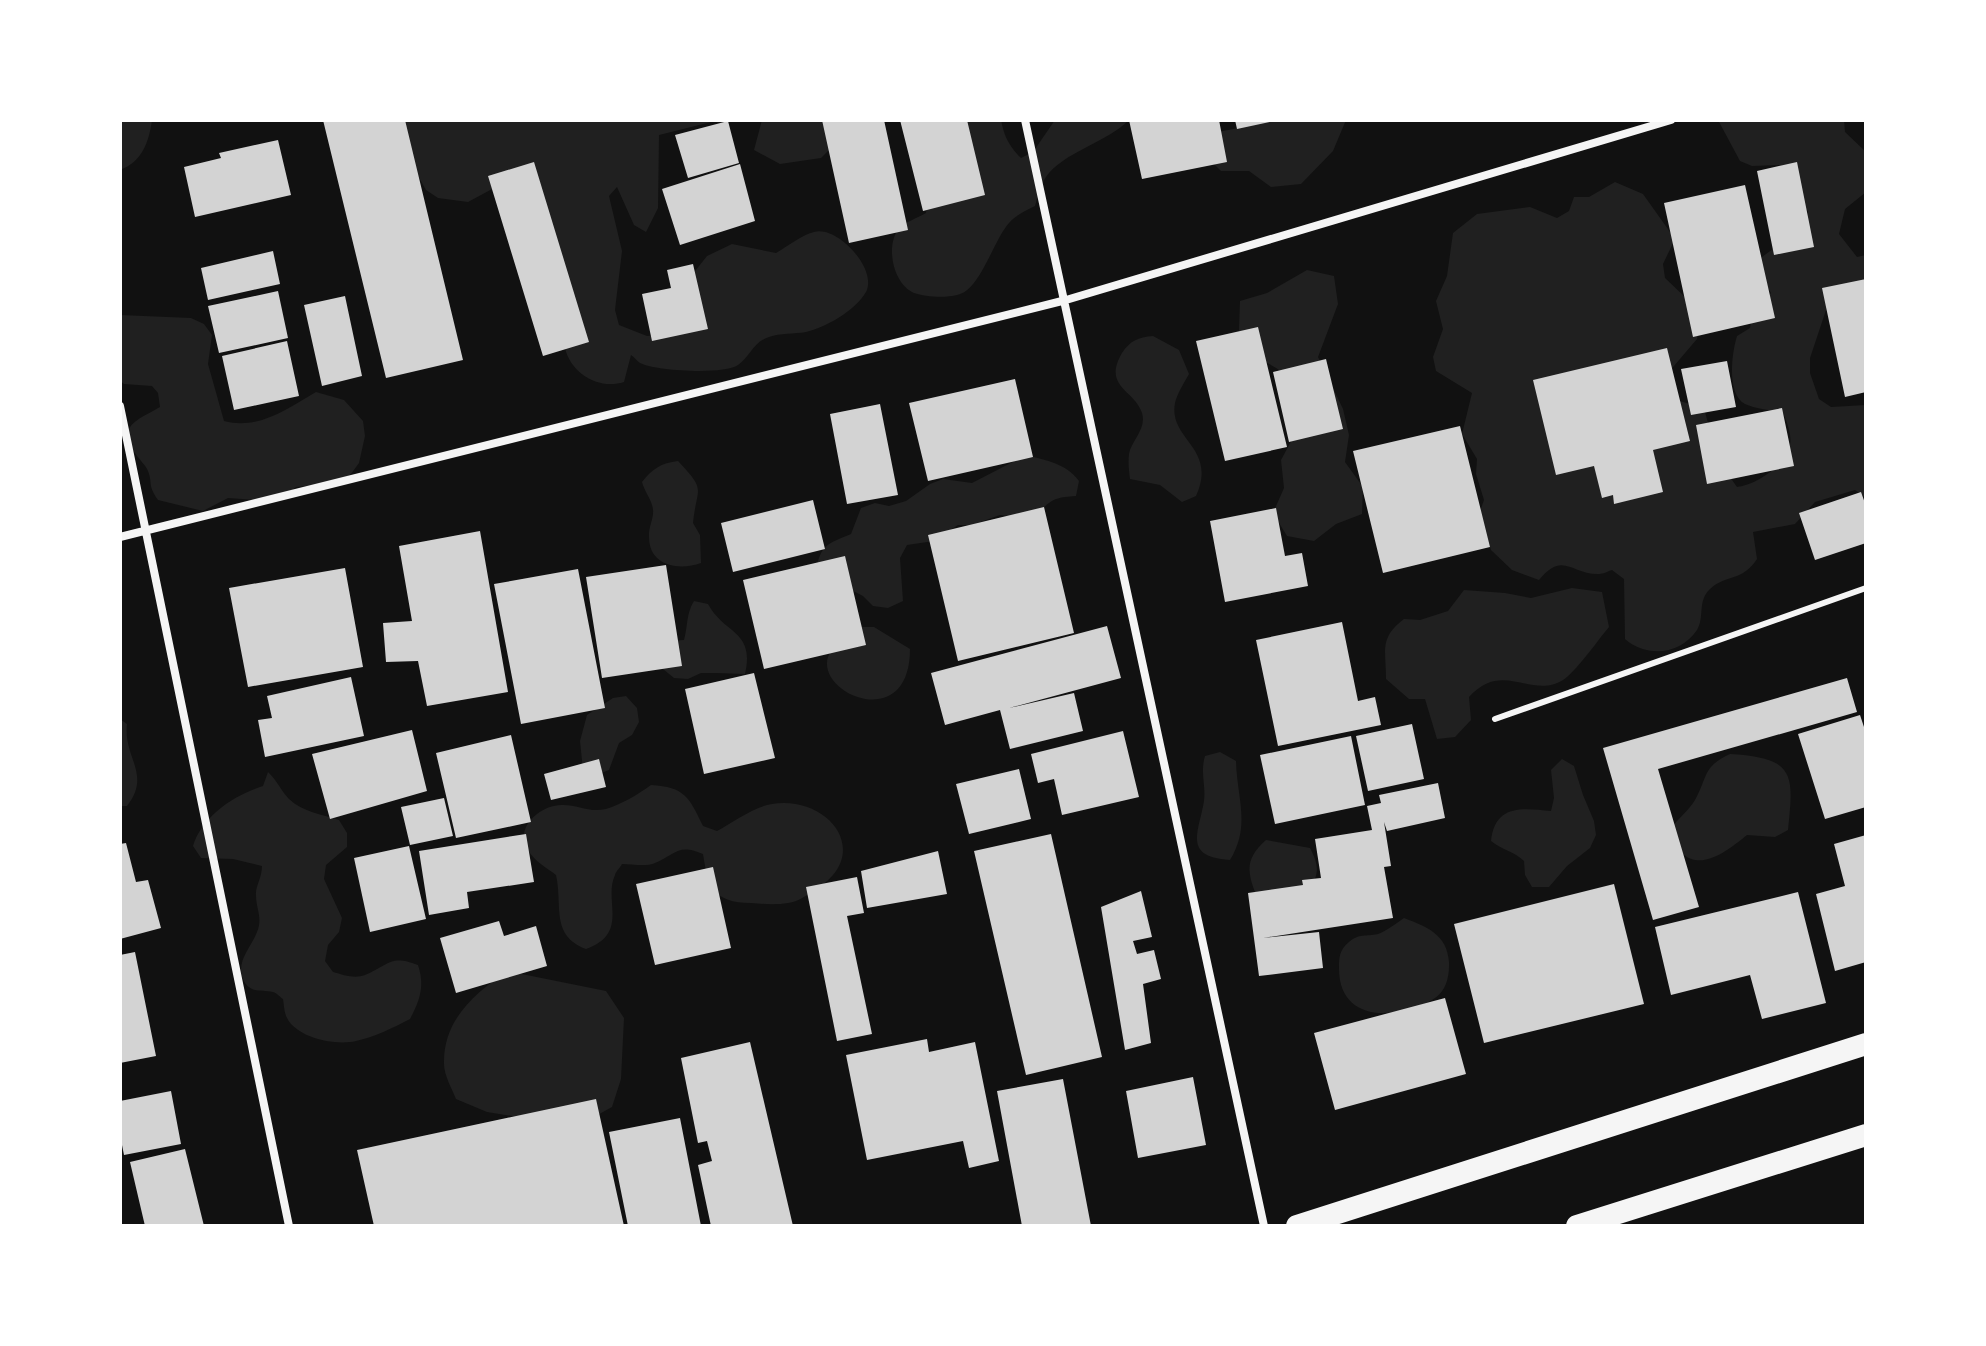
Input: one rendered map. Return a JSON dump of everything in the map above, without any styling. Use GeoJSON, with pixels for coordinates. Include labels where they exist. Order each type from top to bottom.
{"type":"FeatureCollection","features":[{"type":"Feature","properties":{"kind":"highway"},"geometry":{"type":"LineString","coordinates":[[1297,1226],[1866,1044]]}},
{"type":"Feature","properties":{"kind":"highway"},"geometry":{"type":"LineString","coordinates":[[1577,1226],[1866,1135]]}},
{"type":"Feature","properties":{"kind":"street"},"geometry":{"type":"LineString","coordinates":[[1025,120],[1264,1226]]}},
{"type":"Feature","properties":{"kind":"street"},"geometry":{"type":"LineString","coordinates":[[120,537],[1066,300],[1671,120]]}},
{"type":"Feature","properties":{"kind":"street"},"geometry":{"type":"LineString","coordinates":[[120,406],[289,1226]]}},
{"type":"Feature","properties":{"kind":"lane"},"geometry":{"type":"LineString","coordinates":[[1495,719],[1866,588]]}},
{"type":"Feature","properties":{"kind":"shaded area"},"geometry":{"type":"Polygon","coordinates":[[[120,120],[152,120],[143,150],[134,162],[120,170],[120,120]]]}},
{"type":"Feature","properties":{"kind":"shaded area"},"geometry":{"type":"Polygon","coordinates":[[[400,120],[719,120],[659,135],[658,208],[646,232],[634,225],[617,187],[609,196],[622,251],[615,310],[619,325],[647,336],[677,334],[688,280],[707,256],[732,244],[776,253],[814,232],[834,235],[861,261],[868,283],[866,292],[848,312],[831,322],[814,330],[764,339],[742,362],[730,368],[689,371],[660,368],[640,363],[631,355],[624,382],[596,382],[580,372],[568,357],[562,330],[558,277],[510,249],[520,182],[507,181],[468,202],[438,198],[426,190],[399,142],[400,120]]]}},
{"type":"Feature","properties":{"kind":"shaded area"},"geometry":{"type":"Polygon","coordinates":[[[762,120],[838,120],[832,147],[821,158],[780,164],[754,150],[762,120]]]}},
{"type":"Feature","properties":{"kind":"shaded area"},"geometry":{"type":"Polygon","coordinates":[[[943,120],[1001,120],[1008,140],[1021,158],[1033,152],[1055,120],[1129,120],[1053,169],[1042,184],[1035,206],[1009,223],[973,285],[957,295],[936,297],[914,293],[901,282],[893,264],[892,244],[899,228],[926,213],[928,184],[943,120]]]}},
{"type":"Feature","properties":{"kind":"shaded area"},"geometry":{"type":"Polygon","coordinates":[[[1248,120],[1346,120],[1333,151],[1301,184],[1271,187],[1249,171],[1221,171],[1211,161],[1213,133],[1243,127],[1248,120]]]}},
{"type":"Feature","properties":{"kind":"shaded area"},"geometry":{"type":"Polygon","coordinates":[[[1718,120],[1844,120],[1845,132],[1866,152],[1866,192],[1845,209],[1839,234],[1857,257],[1866,255],[1866,278],[1828,304],[1810,358],[1810,373],[1819,399],[1831,407],[1866,405],[1866,498],[1855,490],[1815,502],[1795,524],[1753,532],[1757,559],[1740,575],[1710,589],[1704,599],[1697,630],[1690,638],[1673,649],[1653,651],[1625,639],[1624,579],[1612,570],[1601,574],[1590,573],[1561,565],[1547,571],[1539,580],[1512,570],[1491,550],[1479,514],[1484,500],[1476,474],[1477,459],[1462,434],[1472,393],[1436,371],[1433,357],[1443,329],[1436,301],[1447,276],[1453,233],[1477,214],[1530,207],[1557,218],[1569,211],[1574,197],[1589,197],[1615,182],[1643,194],[1675,239],[1663,264],[1665,278],[1685,297],[1701,324],[1697,339],[1668,373],[1676,400],[1704,408],[1720,459],[1737,487],[1761,478],[1776,467],[1787,453],[1790,433],[1783,413],[1749,406],[1739,399],[1733,382],[1733,352],[1737,336],[1750,328],[1752,315],[1771,293],[1757,270],[1762,257],[1807,224],[1808,211],[1788,192],[1779,165],[1752,166],[1740,161],[1718,120]]]}},
{"type":"Feature","properties":{"kind":"shaded area"},"geometry":{"type":"Polygon","coordinates":[[[1307,270],[1334,276],[1338,304],[1318,357],[1343,409],[1349,435],[1345,462],[1363,487],[1362,514],[1336,524],[1314,541],[1287,536],[1273,513],[1284,488],[1281,460],[1308,410],[1298,389],[1287,376],[1251,355],[1239,330],[1240,301],[1267,293],[1307,270]]]}},
{"type":"Feature","properties":{"kind":"shaded area"},"geometry":{"type":"Polygon","coordinates":[[[120,315],[191,318],[204,324],[212,335],[208,364],[224,421],[249,423],[261,420],[316,392],[344,400],[363,421],[365,436],[359,463],[351,474],[338,483],[296,487],[284,497],[269,501],[228,498],[203,511],[158,500],[147,469],[131,446],[128,431],[136,421],[160,407],[158,393],[152,386],[120,381],[120,315]]]}},
{"type":"Feature","properties":{"kind":"shaded area"},"geometry":{"type":"Polygon","coordinates":[[[1153,336],[1179,350],[1189,374],[1175,403],[1175,416],[1197,455],[1201,479],[1196,496],[1182,502],[1160,485],[1130,479],[1129,454],[1143,419],[1138,405],[1118,381],[1117,364],[1131,343],[1153,336]]]}},
{"type":"Feature","properties":{"kind":"shaded area"},"geometry":{"type":"Polygon","coordinates":[[[1026,455],[1068,470],[1079,481],[1076,496],[1054,500],[1039,514],[1026,518],[1000,515],[972,525],[958,525],[934,541],[907,545],[900,558],[903,601],[888,608],[873,606],[863,596],[816,572],[823,550],[851,534],[861,508],[875,503],[889,506],[906,501],[943,479],[972,483],[1026,455]]]}},
{"type":"Feature","properties":{"kind":"shaded area"},"geometry":{"type":"Polygon","coordinates":[[[678,461],[698,489],[693,523],[700,535],[701,563],[684,566],[667,564],[650,547],[653,509],[642,482],[657,467],[678,461]]]}},
{"type":"Feature","properties":{"kind":"shaded area"},"geometry":{"type":"Polygon","coordinates":[[[1572,588],[1602,592],[1609,627],[1580,664],[1563,680],[1551,685],[1505,680],[1481,686],[1469,697],[1471,720],[1455,737],[1437,739],[1425,699],[1409,699],[1386,679],[1387,639],[1404,619],[1420,620],[1448,611],[1464,590],[1531,598],[1572,588]]]}},
{"type":"Feature","properties":{"kind":"shaded area"},"geometry":{"type":"Polygon","coordinates":[[[694,601],[708,604],[742,641],[747,660],[745,674],[701,673],[688,679],[674,678],[663,669],[662,654],[668,641],[684,640],[694,601]]]}},
{"type":"Feature","properties":{"kind":"shaded area"},"geometry":{"type":"Polygon","coordinates":[[[859,627],[874,627],[910,649],[906,675],[896,691],[881,699],[864,699],[849,693],[836,683],[828,671],[828,657],[833,648],[859,627]]]}},
{"type":"Feature","properties":{"kind":"shaded area"},"geometry":{"type":"Polygon","coordinates":[[[626,696],[637,708],[639,722],[632,735],[619,743],[609,770],[596,775],[583,770],[580,741],[587,715],[613,698],[626,696]]]}},
{"type":"Feature","properties":{"kind":"shaded area"},"geometry":{"type":"Polygon","coordinates":[[[120,719],[127,724],[129,747],[137,775],[134,795],[127,806],[120,806],[120,719]]]}},
{"type":"Feature","properties":{"kind":"shaded area"},"geometry":{"type":"Polygon","coordinates":[[[1220,752],[1236,761],[1241,812],[1240,835],[1230,860],[1205,854],[1197,841],[1204,801],[1205,756],[1220,752]]]}},
{"type":"Feature","properties":{"kind":"shaded area"},"geometry":{"type":"Polygon","coordinates":[[[1730,754],[1767,760],[1786,772],[1791,795],[1788,830],[1775,837],[1747,835],[1717,856],[1691,859],[1681,852],[1670,831],[1695,800],[1710,768],[1730,754]]]}},
{"type":"Feature","properties":{"kind":"shaded area"},"geometry":{"type":"Polygon","coordinates":[[[1562,759],[1574,766],[1596,835],[1590,848],[1567,866],[1549,887],[1532,887],[1525,875],[1524,861],[1491,841],[1498,820],[1504,814],[1520,809],[1551,811],[1554,798],[1551,770],[1562,759]]]}},
{"type":"Feature","properties":{"kind":"shaded area"},"geometry":{"type":"Polygon","coordinates":[[[268,772],[294,803],[339,820],[347,833],[347,847],[326,865],[324,879],[342,918],[339,932],[328,945],[325,961],[333,972],[353,977],[365,975],[395,961],[418,965],[420,993],[410,1019],[363,1039],[348,1042],[318,1039],[292,1025],[286,1016],[283,999],[277,994],[255,990],[245,983],[241,969],[259,927],[256,892],[262,866],[233,859],[201,858],[193,846],[211,816],[230,801],[263,786],[268,772]]]}},
{"type":"Feature","properties":{"kind":"shaded area"},"geometry":{"type":"Polygon","coordinates":[[[651,785],[679,791],[694,808],[703,826],[717,831],[751,811],[772,804],[811,808],[837,830],[843,844],[841,860],[833,875],[815,890],[795,901],[774,904],[738,902],[720,896],[710,884],[703,854],[695,851],[678,851],[651,864],[622,864],[612,885],[611,925],[599,942],[586,949],[567,936],[563,928],[556,875],[528,850],[524,842],[527,826],[538,813],[555,806],[606,809],[651,785]]]}},
{"type":"Feature","properties":{"kind":"shaded area"},"geometry":{"type":"Polygon","coordinates":[[[1266,840],[1310,848],[1317,870],[1308,890],[1255,892],[1250,864],[1255,852],[1266,840]]]}},
{"type":"Feature","properties":{"kind":"shaded area"},"geometry":{"type":"Polygon","coordinates":[[[1404,918],[1428,928],[1440,938],[1449,962],[1446,983],[1431,1001],[1392,1012],[1369,1012],[1351,1002],[1345,994],[1340,983],[1341,951],[1353,939],[1378,934],[1404,918]]]}},
{"type":"Feature","properties":{"kind":"shaded area"},"geometry":{"type":"Polygon","coordinates":[[[507,971],[606,991],[624,1018],[621,1079],[612,1107],[583,1123],[556,1123],[487,1112],[456,1099],[444,1068],[449,1034],[472,999],[507,971]]]}},
{"type":"Feature","properties":{"kind":"building"},"geometry":{"type":"Polygon","coordinates":[[[323,120],[405,120],[463,360],[386,378],[323,120]]]}},
{"type":"Feature","properties":{"kind":"building"},"geometry":{"type":"Polygon","coordinates":[[[822,120],[884,120],[908,230],[849,243],[822,120]]]}},
{"type":"Feature","properties":{"kind":"building"},"geometry":{"type":"Polygon","coordinates":[[[900,120],[967,120],[985,195],[923,211],[900,120]]]}},
{"type":"Feature","properties":{"kind":"building"},"geometry":{"type":"Polygon","coordinates":[[[1129,120],[1219,120],[1227,162],[1142,179],[1129,120]]]}},
{"type":"Feature","properties":{"kind":"building"},"geometry":{"type":"Polygon","coordinates":[[[1235,120],[1274,120],[1274,121],[1237,129],[1235,120]]]}},
{"type":"Feature","properties":{"kind":"building"},"geometry":{"type":"Polygon","coordinates":[[[728,121],[739,163],[688,178],[675,135],[728,121]]]}},
{"type":"Feature","properties":{"kind":"building"},"geometry":{"type":"Polygon","coordinates":[[[278,140],[291,195],[195,217],[184,167],[221,158],[219,153],[278,140]]]}},
{"type":"Feature","properties":{"kind":"building"},"geometry":{"type":"Polygon","coordinates":[[[534,162],[589,342],[543,356],[488,176],[534,162]]]}},
{"type":"Feature","properties":{"kind":"building"},"geometry":{"type":"Polygon","coordinates":[[[1797,162],[1814,247],[1774,255],[1757,171],[1797,162]]]}},
{"type":"Feature","properties":{"kind":"building"},"geometry":{"type":"Polygon","coordinates":[[[740,164],[755,221],[680,245],[662,189],[740,164]]]}},
{"type":"Feature","properties":{"kind":"building"},"geometry":{"type":"Polygon","coordinates":[[[1745,185],[1775,318],[1693,337],[1664,203],[1745,185]]]}},
{"type":"Feature","properties":{"kind":"building"},"geometry":{"type":"Polygon","coordinates":[[[273,251],[280,284],[208,300],[201,268],[273,251]]]}},
{"type":"Feature","properties":{"kind":"building"},"geometry":{"type":"Polygon","coordinates":[[[693,264],[708,329],[652,341],[642,294],[671,288],[667,270],[693,264]]]}},
{"type":"Feature","properties":{"kind":"building"},"geometry":{"type":"Polygon","coordinates":[[[1866,279],[1866,392],[1845,397],[1822,288],[1866,279]]]}},
{"type":"Feature","properties":{"kind":"building"},"geometry":{"type":"Polygon","coordinates":[[[278,291],[288,338],[219,353],[208,306],[278,291]]]}},
{"type":"Feature","properties":{"kind":"building"},"geometry":{"type":"Polygon","coordinates":[[[345,296],[362,376],[322,386],[304,305],[345,296]]]}},
{"type":"Feature","properties":{"kind":"building"},"geometry":{"type":"Polygon","coordinates":[[[1258,327],[1287,447],[1225,461],[1196,341],[1258,327]]]}},
{"type":"Feature","properties":{"kind":"building"},"geometry":{"type":"Polygon","coordinates":[[[287,341],[299,396],[234,410],[222,356],[287,341]]]}},
{"type":"Feature","properties":{"kind":"building"},"geometry":{"type":"Polygon","coordinates":[[[1667,348],[1690,441],[1653,450],[1663,492],[1614,504],[1613,495],[1602,498],[1594,466],[1556,475],[1533,380],[1667,348]]]}},
{"type":"Feature","properties":{"kind":"building"},"geometry":{"type":"Polygon","coordinates":[[[1326,359],[1343,429],[1289,442],[1273,372],[1326,359]]]}},
{"type":"Feature","properties":{"kind":"building"},"geometry":{"type":"Polygon","coordinates":[[[1727,361],[1736,407],[1691,415],[1681,369],[1727,361]]]}},
{"type":"Feature","properties":{"kind":"building"},"geometry":{"type":"Polygon","coordinates":[[[1015,379],[1033,457],[928,481],[909,403],[1015,379]]]}},
{"type":"Feature","properties":{"kind":"building"},"geometry":{"type":"Polygon","coordinates":[[[880,404],[898,495],[847,504],[830,414],[880,404]]]}},
{"type":"Feature","properties":{"kind":"building"},"geometry":{"type":"Polygon","coordinates":[[[1782,408],[1794,466],[1707,484],[1696,425],[1782,408]]]}},
{"type":"Feature","properties":{"kind":"building"},"geometry":{"type":"Polygon","coordinates":[[[1460,426],[1490,547],[1383,573],[1353,451],[1460,426]]]}},
{"type":"Feature","properties":{"kind":"building"},"geometry":{"type":"Polygon","coordinates":[[[1861,492],[1866,506],[1866,543],[1815,560],[1799,513],[1861,492]]]}},
{"type":"Feature","properties":{"kind":"building"},"geometry":{"type":"Polygon","coordinates":[[[813,500],[825,549],[733,572],[721,523],[813,500]]]}},
{"type":"Feature","properties":{"kind":"building"},"geometry":{"type":"Polygon","coordinates":[[[1044,507],[1074,633],[958,661],[928,535],[1044,507]]]}},
{"type":"Feature","properties":{"kind":"building"},"geometry":{"type":"Polygon","coordinates":[[[1276,508],[1285,556],[1302,553],[1308,586],[1225,602],[1210,521],[1276,508]]]}},
{"type":"Feature","properties":{"kind":"building"},"geometry":{"type":"Polygon","coordinates":[[[480,531],[508,692],[427,706],[418,661],[386,662],[383,623],[412,621],[399,546],[480,531]]]}},
{"type":"Feature","properties":{"kind":"building"},"geometry":{"type":"Polygon","coordinates":[[[845,556],[866,645],[764,669],[743,580],[845,556]]]}},
{"type":"Feature","properties":{"kind":"building"},"geometry":{"type":"Polygon","coordinates":[[[666,565],[682,666],[602,678],[586,577],[666,565]]]}},
{"type":"Feature","properties":{"kind":"building"},"geometry":{"type":"Polygon","coordinates":[[[345,568],[363,667],[248,687],[229,588],[345,568]]]}},
{"type":"Feature","properties":{"kind":"building"},"geometry":{"type":"Polygon","coordinates":[[[578,569],[605,708],[521,724],[494,584],[578,569]]]}},
{"type":"Feature","properties":{"kind":"building"},"geometry":{"type":"Polygon","coordinates":[[[1342,622],[1358,701],[1375,697],[1381,725],[1278,746],[1256,640],[1342,622]]]}},
{"type":"Feature","properties":{"kind":"building"},"geometry":{"type":"Polygon","coordinates":[[[1107,626],[1121,678],[1009,708],[1074,693],[1083,731],[1010,749],[1000,710],[945,725],[931,673],[1107,626]]]}},
{"type":"Feature","properties":{"kind":"building"},"geometry":{"type":"Polygon","coordinates":[[[754,673],[775,758],[704,774],[685,689],[754,673]]]}},
{"type":"Feature","properties":{"kind":"building"},"geometry":{"type":"Polygon","coordinates":[[[351,677],[364,736],[265,757],[258,720],[272,718],[267,696],[351,677]]]}},
{"type":"Feature","properties":{"kind":"building"},"geometry":{"type":"Polygon","coordinates":[[[1847,678],[1857,712],[1658,769],[1699,907],[1653,920],[1603,748],[1847,678]]]}},
{"type":"Feature","properties":{"kind":"building"},"geometry":{"type":"Polygon","coordinates":[[[1860,715],[1866,733],[1866,807],[1825,819],[1798,734],[1860,715]]]}},
{"type":"Feature","properties":{"kind":"building"},"geometry":{"type":"Polygon","coordinates":[[[1412,724],[1424,779],[1368,791],[1356,736],[1412,724]]]}},
{"type":"Feature","properties":{"kind":"building"},"geometry":{"type":"Polygon","coordinates":[[[412,730],[427,791],[330,819],[312,754],[412,730]]]}},
{"type":"Feature","properties":{"kind":"building"},"geometry":{"type":"Polygon","coordinates":[[[1123,731],[1139,797],[1062,815],[1054,779],[1038,783],[1031,754],[1123,731]]]}},
{"type":"Feature","properties":{"kind":"building"},"geometry":{"type":"Polygon","coordinates":[[[511,735],[531,822],[456,838],[436,753],[511,735]]]}},
{"type":"Feature","properties":{"kind":"building"},"geometry":{"type":"Polygon","coordinates":[[[1351,736],[1365,805],[1275,824],[1260,755],[1351,736]]]}},
{"type":"Feature","properties":{"kind":"building"},"geometry":{"type":"Polygon","coordinates":[[[599,759],[606,787],[551,800],[544,774],[599,759]]]}},
{"type":"Feature","properties":{"kind":"building"},"geometry":{"type":"Polygon","coordinates":[[[1019,769],[1031,819],[969,834],[956,784],[1019,769]]]}},
{"type":"Feature","properties":{"kind":"building"},"geometry":{"type":"Polygon","coordinates":[[[1438,783],[1445,818],[1387,831],[1384,822],[1391,866],[1384,867],[1393,918],[1263,938],[1319,932],[1323,968],[1259,976],[1248,893],[1303,885],[1302,880],[1321,878],[1315,839],[1372,830],[1367,806],[1381,803],[1379,795],[1438,783]]]}},
{"type":"Feature","properties":{"kind":"building"},"geometry":{"type":"Polygon","coordinates":[[[444,798],[453,836],[410,845],[401,807],[444,798]]]}},
{"type":"Feature","properties":{"kind":"building"},"geometry":{"type":"Polygon","coordinates":[[[526,834],[534,882],[467,892],[469,908],[429,915],[419,851],[526,834]]]}},
{"type":"Feature","properties":{"kind":"building"},"geometry":{"type":"Polygon","coordinates":[[[1051,834],[1102,1057],[1026,1075],[974,851],[1051,834]]]}},
{"type":"Feature","properties":{"kind":"building"},"geometry":{"type":"Polygon","coordinates":[[[1866,835],[1866,962],[1835,971],[1816,894],[1845,886],[1834,844],[1866,835]]]}},
{"type":"Feature","properties":{"kind":"building"},"geometry":{"type":"Polygon","coordinates":[[[126,843],[136,882],[148,880],[161,928],[120,939],[120,844],[126,843]]]}},
{"type":"Feature","properties":{"kind":"building"},"geometry":{"type":"Polygon","coordinates":[[[409,846],[426,919],[370,932],[354,858],[409,846]]]}},
{"type":"Feature","properties":{"kind":"building"},"geometry":{"type":"Polygon","coordinates":[[[938,851],[947,894],[867,908],[861,871],[938,851]]]}},
{"type":"Feature","properties":{"kind":"building"},"geometry":{"type":"Polygon","coordinates":[[[713,867],[731,948],[655,965],[636,884],[713,867]]]}},
{"type":"Feature","properties":{"kind":"building"},"geometry":{"type":"Polygon","coordinates":[[[857,877],[864,913],[847,916],[872,1034],[837,1041],[806,887],[857,877]]]}},
{"type":"Feature","properties":{"kind":"building"},"geometry":{"type":"Polygon","coordinates":[[[1614,884],[1644,1004],[1484,1043],[1454,924],[1614,884]]]}},
{"type":"Feature","properties":{"kind":"building"},"geometry":{"type":"Polygon","coordinates":[[[1141,891],[1152,937],[1133,941],[1137,954],[1154,950],[1161,979],[1143,984],[1151,1043],[1125,1050],[1101,907],[1141,891]]]}},
{"type":"Feature","properties":{"kind":"building"},"geometry":{"type":"Polygon","coordinates":[[[1798,892],[1826,1003],[1762,1019],[1750,975],[1671,995],[1655,927],[1798,892]]]}},
{"type":"Feature","properties":{"kind":"building"},"geometry":{"type":"Polygon","coordinates":[[[499,921],[504,936],[536,926],[547,966],[456,993],[440,938],[499,921]]]}},
{"type":"Feature","properties":{"kind":"building"},"geometry":{"type":"Polygon","coordinates":[[[135,952],[156,1056],[120,1063],[120,955],[135,952]]]}},
{"type":"Feature","properties":{"kind":"building"},"geometry":{"type":"Polygon","coordinates":[[[1445,998],[1466,1074],[1335,1110],[1314,1033],[1445,998]]]}},
{"type":"Feature","properties":{"kind":"building"},"geometry":{"type":"Polygon","coordinates":[[[927,1039],[929,1052],[975,1042],[999,1161],[969,1168],[963,1141],[867,1160],[846,1055],[927,1039]]]}},
{"type":"Feature","properties":{"kind":"building"},"geometry":{"type":"Polygon","coordinates":[[[750,1042],[793,1226],[711,1226],[698,1165],[712,1161],[707,1141],[698,1143],[681,1058],[750,1042]]]}},
{"type":"Feature","properties":{"kind":"building"},"geometry":{"type":"Polygon","coordinates":[[[1193,1077],[1206,1145],[1138,1158],[1126,1091],[1193,1077]]]}},
{"type":"Feature","properties":{"kind":"building"},"geometry":{"type":"Polygon","coordinates":[[[1063,1079],[1091,1226],[1022,1226],[997,1091],[1063,1079]]]}},
{"type":"Feature","properties":{"kind":"building"},"geometry":{"type":"Polygon","coordinates":[[[171,1091],[181,1144],[124,1155],[120,1135],[120,1101],[171,1091]]]}},
{"type":"Feature","properties":{"kind":"building"},"geometry":{"type":"Polygon","coordinates":[[[596,1099],[624,1226],[374,1226],[357,1150],[596,1099]]]}},
{"type":"Feature","properties":{"kind":"building"},"geometry":{"type":"Polygon","coordinates":[[[680,1118],[701,1226],[628,1226],[609,1132],[680,1118]]]}},
{"type":"Feature","properties":{"kind":"building"},"geometry":{"type":"Polygon","coordinates":[[[185,1149],[204,1226],[145,1226],[130,1162],[185,1149]]]}}]}
